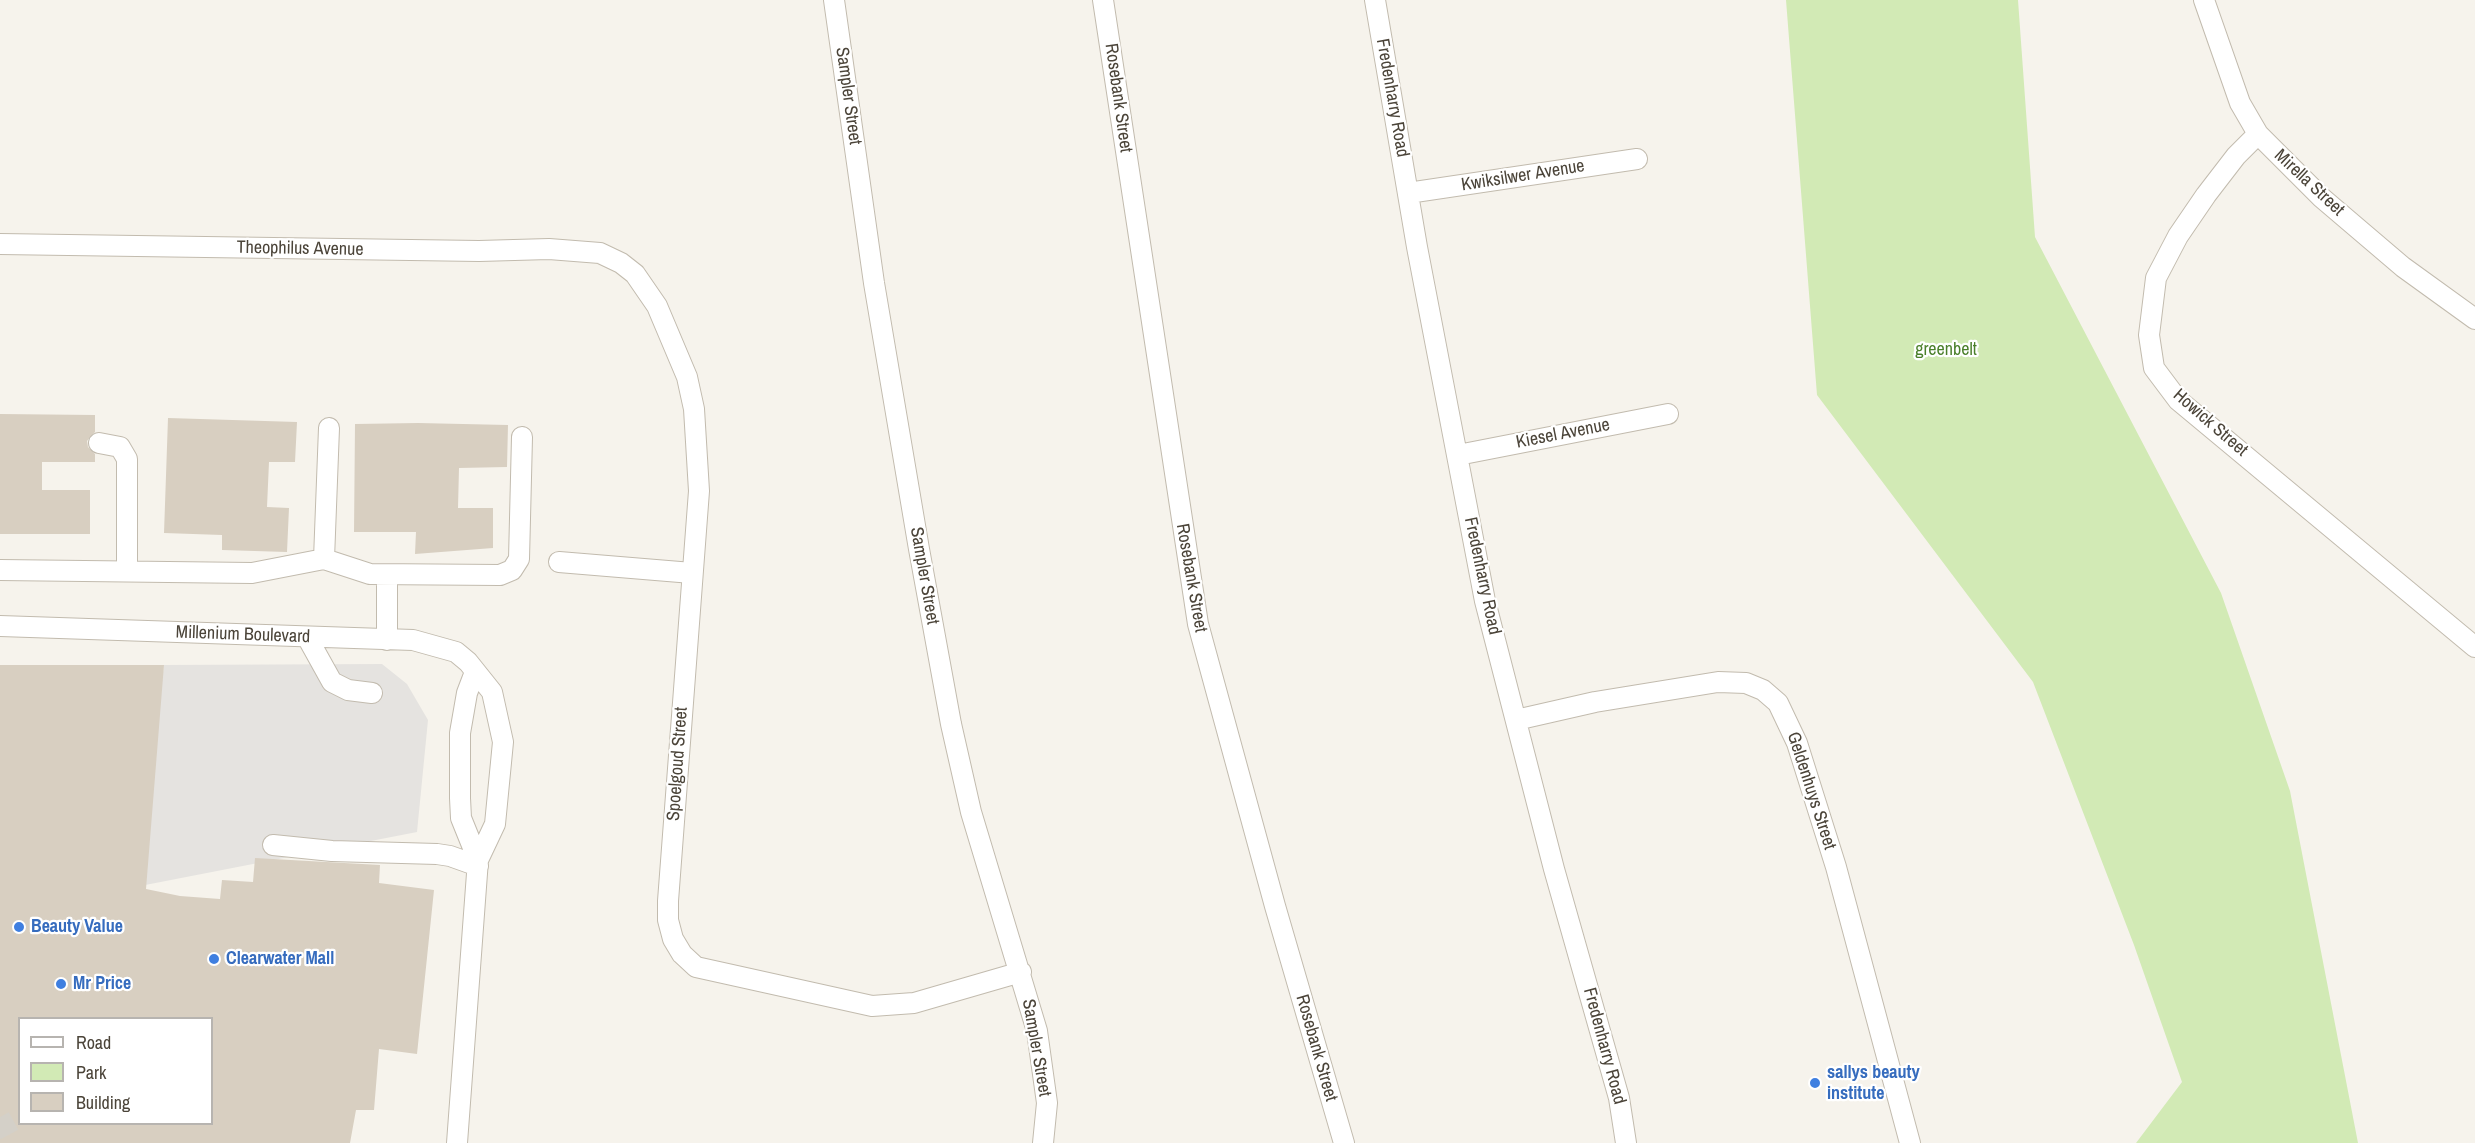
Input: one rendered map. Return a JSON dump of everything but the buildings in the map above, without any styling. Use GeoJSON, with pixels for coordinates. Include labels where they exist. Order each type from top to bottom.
{"type":"FeatureCollection","features":[{"type":"Feature","properties":{"kind":"street","name":"Sampler Street"},"geometry":{"type":"LineString","coordinates":[[834,0],[874,283],[951,724],[971,812],[1037,1031],[1047,1103],[1042,1143]]}},
{"type":"Feature","properties":{"kind":"street","name":"Rosebank Street"},"geometry":{"type":"LineString","coordinates":[[1103,0],[1198,624],[1275,906],[1344,1143]]}},
{"type":"Feature","properties":{"kind":"street","name":"Fredenharry Road"},"geometry":{"type":"LineString","coordinates":[[1376,0],[1408,193],[1485,601],[1554,869],[1618,1098],[1626,1143]]}},
{"type":"Feature","properties":{"kind":"street","name":"Mirella Street"},"geometry":{"type":"LineString","coordinates":[[2204,0],[2240,103],[2258,134],[2322,198],[2394,259],[2475,319]]}},
{"type":"Feature","properties":{"kind":"street","name":"Howick Street"},"geometry":{"type":"LineString","coordinates":[[2258,134],[2236,156],[2206,195],[2178,236],[2156,278],[2149,335],[2154,368],[2178,400],[2475,647]]}},
{"type":"Feature","properties":{"kind":"street","name":"Kwiksilwer Avenue"},"geometry":{"type":"LineString","coordinates":[[1408,193],[1637,159]]}},
{"type":"Feature","properties":{"kind":"street","name":"Theophilus Avenue"},"geometry":{"type":"LineString","coordinates":[[0,244],[479,251],[549,249],[600,253]]}},
{"type":"Feature","properties":{"kind":"street","name":"Spoelgoud Street"},"geometry":{"type":"LineString","coordinates":[[600,253],[621,263],[635,274],[657,306],[687,376],[694,409],[699,491],[668,901],[670,929],[682,954],[696,967],[714,973],[872,1006],[914,1003],[1021,972]]}},
{"type":"Feature","properties":{"kind":"street","name":"Kiesel Avenue"},"geometry":{"type":"LineString","coordinates":[[1458,455],[1668,414]]}},
{"type":"Feature","properties":{"kind":"street"},"geometry":{"type":"LineString","coordinates":[[324,559],[329,429]]}},
{"type":"Feature","properties":{"kind":"street"},"geometry":{"type":"LineString","coordinates":[[0,570],[252,573],[324,559],[381,574],[494,576],[512,570],[519,559],[522,436]]}},
{"type":"Feature","properties":{"kind":"street"},"geometry":{"type":"LineString","coordinates":[[99,443],[120,447],[127,459],[127,571]]}},
{"type":"Feature","properties":{"kind":"street"},"geometry":{"type":"LineString","coordinates":[[559,562],[692,573]]}},
{"type":"Feature","properties":{"kind":"street"},"geometry":{"type":"LineString","coordinates":[[380,639],[381,574]]}},
{"type":"Feature","properties":{"kind":"street","name":"Millenium Boulevard"},"geometry":{"type":"LineString","coordinates":[[0,626],[413,640],[456,652],[492,692],[503,742],[495,824],[478,863]]}},
{"type":"Feature","properties":{"kind":"street"},"geometry":{"type":"LineString","coordinates":[[307,638],[332,682],[339,687],[372,693]]}},
{"type":"Feature","properties":{"kind":"street"},"geometry":{"type":"LineString","coordinates":[[457,1143],[478,863],[461,818],[460,733],[466,693],[475,672]]}},
{"type":"Feature","properties":{"kind":"street","name":"Geldenhuys Street"},"geometry":{"type":"LineString","coordinates":[[1516,720],[1595,702],[1718,682],[1746,683],[1763,690],[1778,703],[1788,719],[1797,743],[1836,867],[1910,1143]]}},
{"type":"Feature","properties":{"kind":"street"},"geometry":{"type":"LineString","coordinates":[[273,845],[332,851],[437,854],[478,863]]}},
{"type":"Feature","properties":{"kind":"green space","name":"greenbelt"},"geometry":{"type":"Polygon","coordinates":[[[1786,0],[2018,0],[2035,237],[2221,593],[2290,791],[2358,1143],[2136,1143],[2182,1082],[2134,945],[2033,682],[1817,395],[1786,0]]]}},
{"type":"Feature","properties":{"kind":"shaded area"},"geometry":{"type":"Polygon","coordinates":[[[382,664],[407,684],[428,720],[417,832],[135,887],[164,665],[382,664]]]}},
{"type":"Feature","properties":{"kind":"tunnel"},"geometry":{"type":"LineString","coordinates":[[0,1117],[14,1143]]}},
{"type":"Feature","properties":{"kind":"place","name":"Beauty Value"},"geometry":{"type":"Point","coordinates":[19,927]}},
{"type":"Feature","properties":{"kind":"place","name":"Clearwater Mall"},"geometry":{"type":"Point","coordinates":[214,959]}},
{"type":"Feature","properties":{"kind":"place","name":"Mr Price"},"geometry":{"type":"Point","coordinates":[61,984]}},
{"type":"Feature","properties":{"kind":"place","name":"sallys beauty institute"},"geometry":{"type":"Point","coordinates":[1815,1083]}}]}
